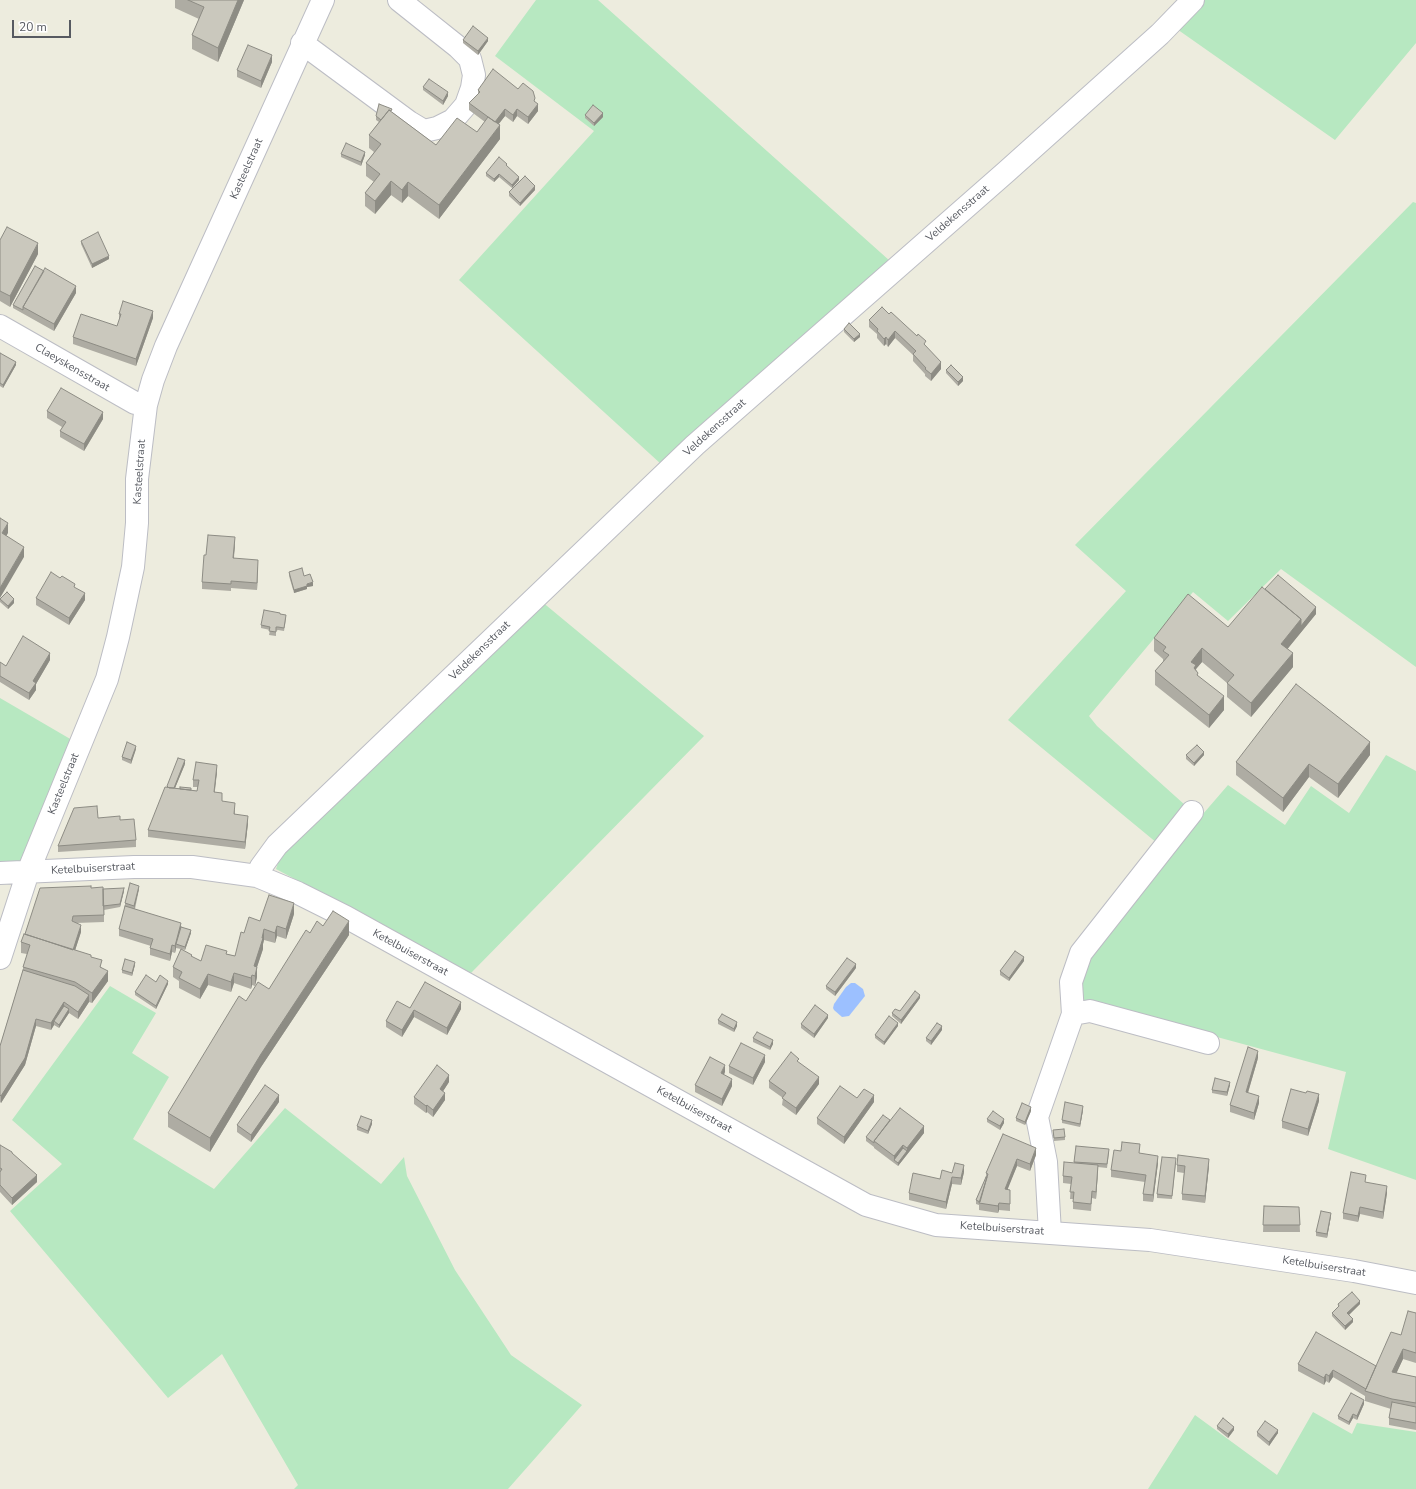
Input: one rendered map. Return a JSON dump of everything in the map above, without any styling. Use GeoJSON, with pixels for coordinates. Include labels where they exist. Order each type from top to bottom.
{"type":"FeatureCollection","features":[{"type":"Feature","properties":{"kind":"street","name":"Kasteelstraat"},"geometry":{"type":"LineString","coordinates":[[0,958],[28,872],[107,679],[118,637],[133,567],[137,479],[146,405],[153,380],[166,346],[302,43],[323,0]]}},
{"type":"Feature","properties":{"kind":"street"},"geometry":{"type":"LineString","coordinates":[[302,43],[414,125],[424,131],[437,128],[453,120],[466,105],[472,88],[474,74],[470,59],[458,47],[399,0]]}},
{"type":"Feature","properties":{"kind":"street","name":"Veldekensstraat"},"geometry":{"type":"LineString","coordinates":[[257,876],[261,867],[277,846],[695,445],[1006,172],[1160,34],[1193,0]]}},
{"type":"Feature","properties":{"kind":"street","name":"Claeyskensstraat"},"geometry":{"type":"LineString","coordinates":[[0,326],[135,403],[146,405]]}},
{"type":"Feature","properties":{"kind":"street"},"geometry":{"type":"LineString","coordinates":[[1050,1233],[1046,1162],[1037,1117],[1073,1014],[1071,982],[1081,953],[1192,812]]}},
{"type":"Feature","properties":{"kind":"street","name":"Ketelbuiserstraat"},"geometry":{"type":"LineString","coordinates":[[0,873],[134,867],[192,867],[257,876],[298,893],[346,917],[866,1205],[936,1225],[1150,1240],[1354,1271],[1416,1283]]}},
{"type":"Feature","properties":{"kind":"street"},"geometry":{"type":"LineString","coordinates":[[1073,1014],[1090,1011],[1208,1043]]}},
{"type":"Feature","properties":{"kind":"green space"},"geometry":{"type":"Polygon","coordinates":[[[536,0],[598,0],[890,261],[661,464],[459,280],[594,131],[495,56],[536,0]]]}},
{"type":"Feature","properties":{"kind":"green space"},"geometry":{"type":"Polygon","coordinates":[[[1200,0],[1416,0],[1416,43],[1335,140],[1174,27],[1200,0]]]}},
{"type":"Feature","properties":{"kind":"green space"},"geometry":{"type":"Polygon","coordinates":[[[1413,202],[1416,203],[1416,667],[1281,569],[1228,621],[1193,592],[1089,716],[1097,726],[1185,805],[1157,843],[1008,720],[1126,591],[1075,545],[1413,202]]]}},
{"type":"Feature","properties":{"kind":"green space"},"geometry":{"type":"Polygon","coordinates":[[[541,601],[704,736],[471,973],[276,869],[281,854],[541,601]]]}},
{"type":"Feature","properties":{"kind":"green space"},"geometry":{"type":"Polygon","coordinates":[[[0,698],[72,740],[23,864],[0,865],[0,698]]]}},
{"type":"Feature","properties":{"kind":"green space"},"geometry":{"type":"Polygon","coordinates":[[[1386,755],[1416,771],[1416,1180],[1328,1149],[1346,1072],[1077,999],[1082,968],[1140,887],[1228,785],[1285,825],[1311,786],[1349,813],[1386,755]]]}},
{"type":"Feature","properties":{"kind":"green space"},"geometry":{"type":"Polygon","coordinates":[[[110,986],[156,1013],[132,1053],[169,1077],[133,1139],[214,1189],[285,1108],[381,1184],[404,1157],[407,1176],[455,1270],[511,1355],[582,1405],[508,1489],[294,1489],[298,1485],[222,1354],[168,1398],[10,1211],[62,1164],[12,1120],[110,986]]]}},
{"type":"Feature","properties":{"kind":"green space"},"geometry":{"type":"Polygon","coordinates":[[[1313,1412],[1352,1434],[1357,1423],[1416,1432],[1416,1489],[1148,1489],[1195,1415],[1277,1475],[1313,1412]]]}},
{"type":"Feature","properties":{"kind":"water"},"geometry":{"type":"Polygon","coordinates":[[[851,983],[855,983],[863,989],[865,996],[849,1016],[842,1017],[834,1010],[834,1004],[846,987],[851,983]]]}},
{"type":"Feature","properties":{"kind":"building"},"geometry":{"type":"Polygon","coordinates":[[[188,0],[238,0],[218,48],[192,35],[204,7],[188,0]]]}},
{"type":"Feature","properties":{"kind":"building"},"geometry":{"type":"Polygon","coordinates":[[[473,26],[488,38],[478,51],[463,40],[473,26]]]}},
{"type":"Feature","properties":{"kind":"building"},"geometry":{"type":"Polygon","coordinates":[[[248,45],[272,55],[261,81],[237,70],[248,45]]]}},
{"type":"Feature","properties":{"kind":"building"},"geometry":{"type":"Polygon","coordinates":[[[493,69],[518,89],[523,83],[533,91],[535,98],[534,101],[538,104],[528,117],[517,109],[513,115],[505,109],[495,122],[469,103],[480,92],[478,90],[493,69]]]}},
{"type":"Feature","properties":{"kind":"building"},"geometry":{"type":"Polygon","coordinates":[[[429,79],[448,92],[443,101],[423,87],[429,79]]]}},
{"type":"Feature","properties":{"kind":"building"},"geometry":{"type":"Polygon","coordinates":[[[379,104],[392,109],[391,111],[389,110],[381,120],[376,116],[379,104]]]}},
{"type":"Feature","properties":{"kind":"building"},"geometry":{"type":"Polygon","coordinates":[[[593,105],[603,113],[594,123],[585,115],[593,105]]]}},
{"type":"Feature","properties":{"kind":"building"},"geometry":{"type":"Polygon","coordinates":[[[389,110],[436,145],[457,118],[477,132],[488,117],[500,125],[439,205],[408,182],[402,190],[391,181],[375,201],[365,193],[380,174],[366,163],[381,144],[369,135],[389,110]]]}},
{"type":"Feature","properties":{"kind":"building"},"geometry":{"type":"Polygon","coordinates":[[[346,143],[365,152],[361,162],[341,154],[346,143]]]}},
{"type":"Feature","properties":{"kind":"building"},"geometry":{"type":"Polygon","coordinates":[[[499,157],[519,177],[512,185],[499,174],[494,179],[486,173],[499,157]]]}},
{"type":"Feature","properties":{"kind":"building"},"geometry":{"type":"Polygon","coordinates":[[[525,176],[535,186],[520,203],[509,192],[525,176]]]}},
{"type":"Feature","properties":{"kind":"building"},"geometry":{"type":"Polygon","coordinates":[[[7,227],[38,243],[10,296],[0,291],[0,240],[7,227]]]}},
{"type":"Feature","properties":{"kind":"building"},"geometry":{"type":"Polygon","coordinates":[[[98,232],[109,256],[92,264],[81,241],[98,232]]]}},
{"type":"Feature","properties":{"kind":"building"},"geometry":{"type":"Polygon","coordinates":[[[35,266],[44,271],[23,307],[23,310],[13,305],[35,266]]]}},
{"type":"Feature","properties":{"kind":"building"},"geometry":{"type":"Polygon","coordinates":[[[45,268],[76,286],[54,324],[23,307],[45,268]]]}},
{"type":"Feature","properties":{"kind":"building"},"geometry":{"type":"Polygon","coordinates":[[[123,301],[153,311],[136,359],[73,337],[81,314],[117,326],[123,301]]]}},
{"type":"Feature","properties":{"kind":"building"},"geometry":{"type":"Polygon","coordinates":[[[882,307],[889,314],[891,312],[917,336],[918,334],[926,341],[924,344],[941,362],[931,374],[913,354],[916,351],[895,331],[888,340],[886,337],[884,339],[877,331],[878,329],[869,320],[882,307]]]}},
{"type":"Feature","properties":{"kind":"building"},"geometry":{"type":"Polygon","coordinates":[[[849,323],[860,334],[854,339],[844,329],[849,323]]]}},
{"type":"Feature","properties":{"kind":"building"},"geometry":{"type":"Polygon","coordinates":[[[0,353],[16,362],[3,385],[0,383],[0,353]]]}},
{"type":"Feature","properties":{"kind":"building"},"geometry":{"type":"Polygon","coordinates":[[[951,365],[963,377],[958,382],[946,370],[951,365]]]}},
{"type":"Feature","properties":{"kind":"building"},"geometry":{"type":"Polygon","coordinates":[[[61,388],[103,412],[84,444],[60,431],[66,422],[47,411],[61,388]]]}},
{"type":"Feature","properties":{"kind":"building"},"geometry":{"type":"Polygon","coordinates":[[[0,518],[8,523],[2,533],[24,547],[0,588],[0,518]]]}},
{"type":"Feature","properties":{"kind":"building"},"geometry":{"type":"Polygon","coordinates":[[[208,535],[235,537],[233,558],[258,560],[257,583],[231,581],[231,584],[202,582],[204,555],[206,555],[208,535]]]}},
{"type":"Feature","properties":{"kind":"building"},"geometry":{"type":"Polygon","coordinates":[[[302,568],[304,576],[310,574],[313,582],[307,584],[307,586],[294,590],[289,572],[302,568]]]}},
{"type":"Feature","properties":{"kind":"building"},"geometry":{"type":"Polygon","coordinates":[[[51,572],[60,578],[62,576],[75,584],[74,587],[85,593],[69,618],[36,598],[51,572]]]}},
{"type":"Feature","properties":{"kind":"building"},"geometry":{"type":"Polygon","coordinates":[[[1278,575],[1316,607],[1301,626],[1301,619],[1265,589],[1278,575]]]}},
{"type":"Feature","properties":{"kind":"building"},"geometry":{"type":"Polygon","coordinates":[[[1262,587],[1301,619],[1281,644],[1293,653],[1251,703],[1227,683],[1234,675],[1202,648],[1191,662],[1196,665],[1194,668],[1198,673],[1197,675],[1224,696],[1209,715],[1155,671],[1169,655],[1163,651],[1166,647],[1154,638],[1188,594],[1228,627],[1262,587]]]}},
{"type":"Feature","properties":{"kind":"building"},"geometry":{"type":"Polygon","coordinates":[[[7,592],[14,599],[8,606],[0,599],[7,592]]]}},
{"type":"Feature","properties":{"kind":"building"},"geometry":{"type":"Polygon","coordinates":[[[264,610],[286,615],[284,628],[276,627],[276,632],[269,631],[270,627],[261,625],[264,610]]]}},
{"type":"Feature","properties":{"kind":"building"},"geometry":{"type":"Polygon","coordinates":[[[23,636],[50,653],[33,681],[36,683],[29,693],[0,676],[0,662],[6,666],[23,636]]]}},
{"type":"Feature","properties":{"kind":"building"},"geometry":{"type":"Polygon","coordinates":[[[1296,684],[1370,742],[1338,784],[1309,764],[1283,798],[1236,762],[1296,684]]]}},
{"type":"Feature","properties":{"kind":"building"},"geometry":{"type":"Polygon","coordinates":[[[127,742],[136,746],[131,760],[122,757],[127,742]]]}},
{"type":"Feature","properties":{"kind":"building"},"geometry":{"type":"Polygon","coordinates":[[[1197,745],[1204,752],[1194,763],[1186,755],[1197,745]]]}},
{"type":"Feature","properties":{"kind":"building"},"geometry":{"type":"Polygon","coordinates":[[[178,758],[185,760],[174,788],[169,788],[167,786],[178,758]]]}},
{"type":"Feature","properties":{"kind":"building"},"geometry":{"type":"Polygon","coordinates":[[[196,762],[217,765],[214,792],[222,793],[222,801],[235,803],[234,814],[248,816],[245,842],[148,830],[165,787],[197,791],[199,780],[193,780],[196,762]]]}},
{"type":"Feature","properties":{"kind":"building"},"geometry":{"type":"Polygon","coordinates":[[[180,787],[191,788],[191,790],[180,789],[180,787]]]}},
{"type":"Feature","properties":{"kind":"building"},"geometry":{"type":"Polygon","coordinates":[[[97,806],[98,818],[120,816],[120,820],[134,819],[136,840],[58,846],[74,808],[97,806]]]}},
{"type":"Feature","properties":{"kind":"building"},"geometry":{"type":"Polygon","coordinates":[[[130,883],[139,886],[134,906],[125,903],[130,883]]]}},
{"type":"Feature","properties":{"kind":"building"},"geometry":{"type":"Polygon","coordinates":[[[91,886],[91,888],[103,887],[104,915],[73,916],[72,921],[81,925],[73,950],[25,934],[40,888],[91,886]]]}},
{"type":"Feature","properties":{"kind":"building"},"geometry":{"type":"Polygon","coordinates":[[[124,888],[120,904],[103,906],[103,889],[124,888]]]}},
{"type":"Feature","properties":{"kind":"building"},"geometry":{"type":"Polygon","coordinates":[[[269,895],[294,903],[286,929],[277,926],[275,933],[264,929],[263,938],[254,966],[257,967],[255,976],[252,975],[251,978],[234,973],[231,982],[208,974],[200,989],[179,978],[182,972],[173,967],[181,949],[201,961],[206,945],[227,951],[226,954],[235,956],[241,932],[244,933],[249,917],[260,921],[269,895]]]}},
{"type":"Feature","properties":{"kind":"building"},"geometry":{"type":"Polygon","coordinates":[[[125,906],[181,923],[175,946],[172,945],[170,954],[150,948],[153,939],[119,929],[125,906]]]}},
{"type":"Feature","properties":{"kind":"building"},"geometry":{"type":"Polygon","coordinates":[[[333,911],[349,921],[261,1054],[210,1138],[168,1113],[239,996],[246,1001],[258,982],[269,989],[306,930],[310,933],[317,921],[323,926],[333,911]]]}},
{"type":"Feature","properties":{"kind":"building"},"geometry":{"type":"Polygon","coordinates":[[[181,927],[191,930],[185,947],[176,944],[181,927]]]}},
{"type":"Feature","properties":{"kind":"building"},"geometry":{"type":"Polygon","coordinates":[[[24,934],[91,955],[91,957],[102,960],[100,967],[108,971],[92,993],[75,982],[23,967],[30,945],[21,942],[24,934]]]}},
{"type":"Feature","properties":{"kind":"building"},"geometry":{"type":"Polygon","coordinates":[[[1015,951],[1024,957],[1009,978],[1000,971],[1015,951]]]}},
{"type":"Feature","properties":{"kind":"building"},"geometry":{"type":"Polygon","coordinates":[[[847,958],[856,964],[835,992],[826,986],[847,958]]]}},
{"type":"Feature","properties":{"kind":"building"},"geometry":{"type":"Polygon","coordinates":[[[125,959],[135,962],[132,973],[122,970],[125,959]]]}},
{"type":"Feature","properties":{"kind":"building"},"geometry":{"type":"Polygon","coordinates":[[[23,970],[75,986],[89,995],[78,1012],[64,1002],[51,1023],[36,1019],[25,1058],[1,1096],[0,1046],[23,970]]]}},
{"type":"Feature","properties":{"kind":"building"},"geometry":{"type":"Polygon","coordinates":[[[146,975],[156,982],[160,975],[168,981],[156,1006],[135,992],[146,975]]]}},
{"type":"Feature","properties":{"kind":"building"},"geometry":{"type":"Polygon","coordinates":[[[425,982],[461,1002],[447,1028],[414,1010],[402,1030],[386,1021],[397,1001],[410,1008],[425,982]]]}},
{"type":"Feature","properties":{"kind":"building"},"geometry":{"type":"Polygon","coordinates":[[[915,991],[920,995],[901,1020],[892,1013],[895,1009],[900,1011],[915,991]]]}},
{"type":"Feature","properties":{"kind":"building"},"geometry":{"type":"Polygon","coordinates":[[[815,1005],[828,1015],[814,1034],[801,1024],[815,1005]]]}},
{"type":"Feature","properties":{"kind":"building"},"geometry":{"type":"Polygon","coordinates":[[[64,1006],[69,1009],[59,1025],[54,1021],[64,1006]]]}},
{"type":"Feature","properties":{"kind":"building"},"geometry":{"type":"Polygon","coordinates":[[[722,1014],[737,1022],[734,1029],[718,1020],[722,1014]]]}},
{"type":"Feature","properties":{"kind":"building"},"geometry":{"type":"Polygon","coordinates":[[[889,1016],[898,1023],[884,1042],[875,1035],[889,1016]]]}},
{"type":"Feature","properties":{"kind":"building"},"geometry":{"type":"Polygon","coordinates":[[[937,1023],[942,1026],[931,1041],[926,1038],[937,1023]]]}},
{"type":"Feature","properties":{"kind":"building"},"geometry":{"type":"Polygon","coordinates":[[[757,1032],[773,1040],[770,1047],[753,1038],[757,1032]]]}},
{"type":"Feature","properties":{"kind":"building"},"geometry":{"type":"Polygon","coordinates":[[[741,1043],[765,1055],[753,1078],[729,1066],[741,1043]]]}},
{"type":"Feature","properties":{"kind":"building"},"geometry":{"type":"Polygon","coordinates":[[[1248,1047],[1258,1051],[1246,1092],[1259,1096],[1254,1113],[1230,1105],[1248,1047]]]}},
{"type":"Feature","properties":{"kind":"building"},"geometry":{"type":"Polygon","coordinates":[[[791,1052],[799,1059],[797,1061],[819,1077],[796,1108],[782,1098],[786,1093],[769,1081],[791,1052]]]}},
{"type":"Feature","properties":{"kind":"building"},"geometry":{"type":"Polygon","coordinates":[[[710,1057],[725,1065],[721,1073],[732,1079],[722,1099],[695,1085],[710,1057]]]}},
{"type":"Feature","properties":{"kind":"building"},"geometry":{"type":"Polygon","coordinates":[[[437,1065],[449,1075],[440,1089],[445,1093],[433,1110],[414,1097],[437,1065]]]}},
{"type":"Feature","properties":{"kind":"building"},"geometry":{"type":"Polygon","coordinates":[[[1215,1078],[1230,1082],[1227,1092],[1212,1090],[1215,1078]]]}},
{"type":"Feature","properties":{"kind":"building"},"geometry":{"type":"Polygon","coordinates":[[[265,1085],[279,1095],[251,1135],[237,1125],[265,1085]]]}},
{"type":"Feature","properties":{"kind":"building"},"geometry":{"type":"Polygon","coordinates":[[[840,1086],[857,1098],[864,1089],[874,1095],[844,1137],[817,1118],[840,1086]]]}},
{"type":"Feature","properties":{"kind":"building"},"geometry":{"type":"Polygon","coordinates":[[[1291,1089],[1306,1093],[1307,1091],[1319,1094],[1308,1129],[1282,1121],[1291,1089]]]}},
{"type":"Feature","properties":{"kind":"building"},"geometry":{"type":"Polygon","coordinates":[[[1065,1102],[1083,1106],[1080,1124],[1062,1120],[1065,1102]]]}},
{"type":"Feature","properties":{"kind":"building"},"geometry":{"type":"Polygon","coordinates":[[[1022,1103],[1031,1107],[1025,1122],[1016,1118],[1022,1103]]]}},
{"type":"Feature","properties":{"kind":"building"},"geometry":{"type":"Polygon","coordinates":[[[900,1108],[924,1126],[907,1148],[903,1145],[894,1156],[874,1141],[900,1108]]]}},
{"type":"Feature","properties":{"kind":"building"},"geometry":{"type":"Polygon","coordinates":[[[993,1111],[1004,1119],[1000,1126],[987,1119],[993,1111]]]}},
{"type":"Feature","properties":{"kind":"building"},"geometry":{"type":"Polygon","coordinates":[[[883,1115],[890,1120],[874,1143],[866,1137],[883,1115]]]}},
{"type":"Feature","properties":{"kind":"building"},"geometry":{"type":"Polygon","coordinates":[[[361,1116],[372,1120],[368,1131],[357,1126],[361,1116]]]}},
{"type":"Feature","properties":{"kind":"building"},"geometry":{"type":"Polygon","coordinates":[[[1064,1129],[1065,1137],[1054,1138],[1053,1130],[1064,1129]]]}},
{"type":"Feature","properties":{"kind":"building"},"geometry":{"type":"Polygon","coordinates":[[[1003,1134],[1036,1148],[1030,1164],[1017,1159],[1005,1189],[1010,1190],[1010,1204],[999,1203],[998,1206],[979,1203],[988,1174],[986,1173],[1003,1134]]]}},
{"type":"Feature","properties":{"kind":"building"},"geometry":{"type":"Polygon","coordinates":[[[1122,1142],[1140,1144],[1139,1153],[1158,1156],[1153,1195],[1143,1194],[1146,1175],[1111,1170],[1114,1150],[1121,1151],[1122,1142]]]}},
{"type":"Feature","properties":{"kind":"building"},"geometry":{"type":"Polygon","coordinates":[[[0,1145],[12,1152],[37,1175],[12,1198],[0,1185],[0,1172],[2,1169],[0,1168],[0,1145]]]}},
{"type":"Feature","properties":{"kind":"building"},"geometry":{"type":"Polygon","coordinates":[[[1076,1146],[1109,1149],[1107,1164],[1074,1162],[1076,1146]]]}},
{"type":"Feature","properties":{"kind":"building"},"geometry":{"type":"Polygon","coordinates":[[[903,1148],[907,1151],[898,1163],[894,1160],[903,1148]]]}},
{"type":"Feature","properties":{"kind":"building"},"geometry":{"type":"Polygon","coordinates":[[[1178,1155],[1209,1159],[1205,1196],[1182,1194],[1185,1166],[1177,1165],[1178,1155]]]}},
{"type":"Feature","properties":{"kind":"building"},"geometry":{"type":"Polygon","coordinates":[[[1162,1157],[1176,1158],[1172,1196],[1157,1194],[1162,1157]]]}},
{"type":"Feature","properties":{"kind":"building"},"geometry":{"type":"Polygon","coordinates":[[[1064,1162],[1098,1165],[1096,1192],[1092,1191],[1091,1204],[1073,1202],[1074,1192],[1070,1192],[1072,1177],[1063,1176],[1064,1162]]]}},
{"type":"Feature","properties":{"kind":"building"},"geometry":{"type":"Polygon","coordinates":[[[955,1163],[964,1165],[961,1178],[952,1177],[946,1202],[909,1193],[913,1173],[940,1179],[942,1170],[952,1173],[955,1163]]]}},
{"type":"Feature","properties":{"kind":"building"},"geometry":{"type":"Polygon","coordinates":[[[1351,1172],[1366,1175],[1365,1182],[1387,1186],[1383,1212],[1360,1207],[1358,1216],[1343,1213],[1351,1172]]]}},
{"type":"Feature","properties":{"kind":"building"},"geometry":{"type":"Polygon","coordinates":[[[987,1177],[980,1202],[976,1200],[987,1177]]]}},
{"type":"Feature","properties":{"kind":"building"},"geometry":{"type":"Polygon","coordinates":[[[1264,1206],[1299,1207],[1300,1225],[1263,1225],[1264,1206]]]}},
{"type":"Feature","properties":{"kind":"building"},"geometry":{"type":"Polygon","coordinates":[[[1321,1211],[1331,1213],[1327,1234],[1316,1232],[1321,1211]]]}},
{"type":"Feature","properties":{"kind":"building"},"geometry":{"type":"Polygon","coordinates":[[[1352,1292],[1360,1301],[1347,1313],[1353,1319],[1345,1326],[1332,1313],[1339,1306],[1338,1304],[1352,1292]]]}},
{"type":"Feature","properties":{"kind":"building"},"geometry":{"type":"Polygon","coordinates":[[[1408,1311],[1416,1313],[1416,1353],[1403,1349],[1392,1372],[1416,1377],[1416,1403],[1392,1399],[1365,1391],[1391,1332],[1401,1335],[1408,1311]]]}},
{"type":"Feature","properties":{"kind":"building"},"geometry":{"type":"Polygon","coordinates":[[[1316,1332],[1376,1366],[1366,1389],[1333,1370],[1329,1376],[1326,1374],[1324,1378],[1298,1364],[1316,1332]]]}},
{"type":"Feature","properties":{"kind":"building"},"geometry":{"type":"Polygon","coordinates":[[[1351,1393],[1364,1400],[1357,1416],[1353,1414],[1349,1422],[1338,1416],[1351,1393]]]}},
{"type":"Feature","properties":{"kind":"building"},"geometry":{"type":"Polygon","coordinates":[[[1392,1402],[1416,1407],[1416,1423],[1389,1418],[1392,1402]]]}},
{"type":"Feature","properties":{"kind":"building"},"geometry":{"type":"Polygon","coordinates":[[[1223,1418],[1234,1427],[1228,1434],[1217,1426],[1223,1418]]]}},
{"type":"Feature","properties":{"kind":"building"},"geometry":{"type":"Polygon","coordinates":[[[1265,1421],[1278,1430],[1269,1442],[1257,1432],[1265,1421]]]}}]}
